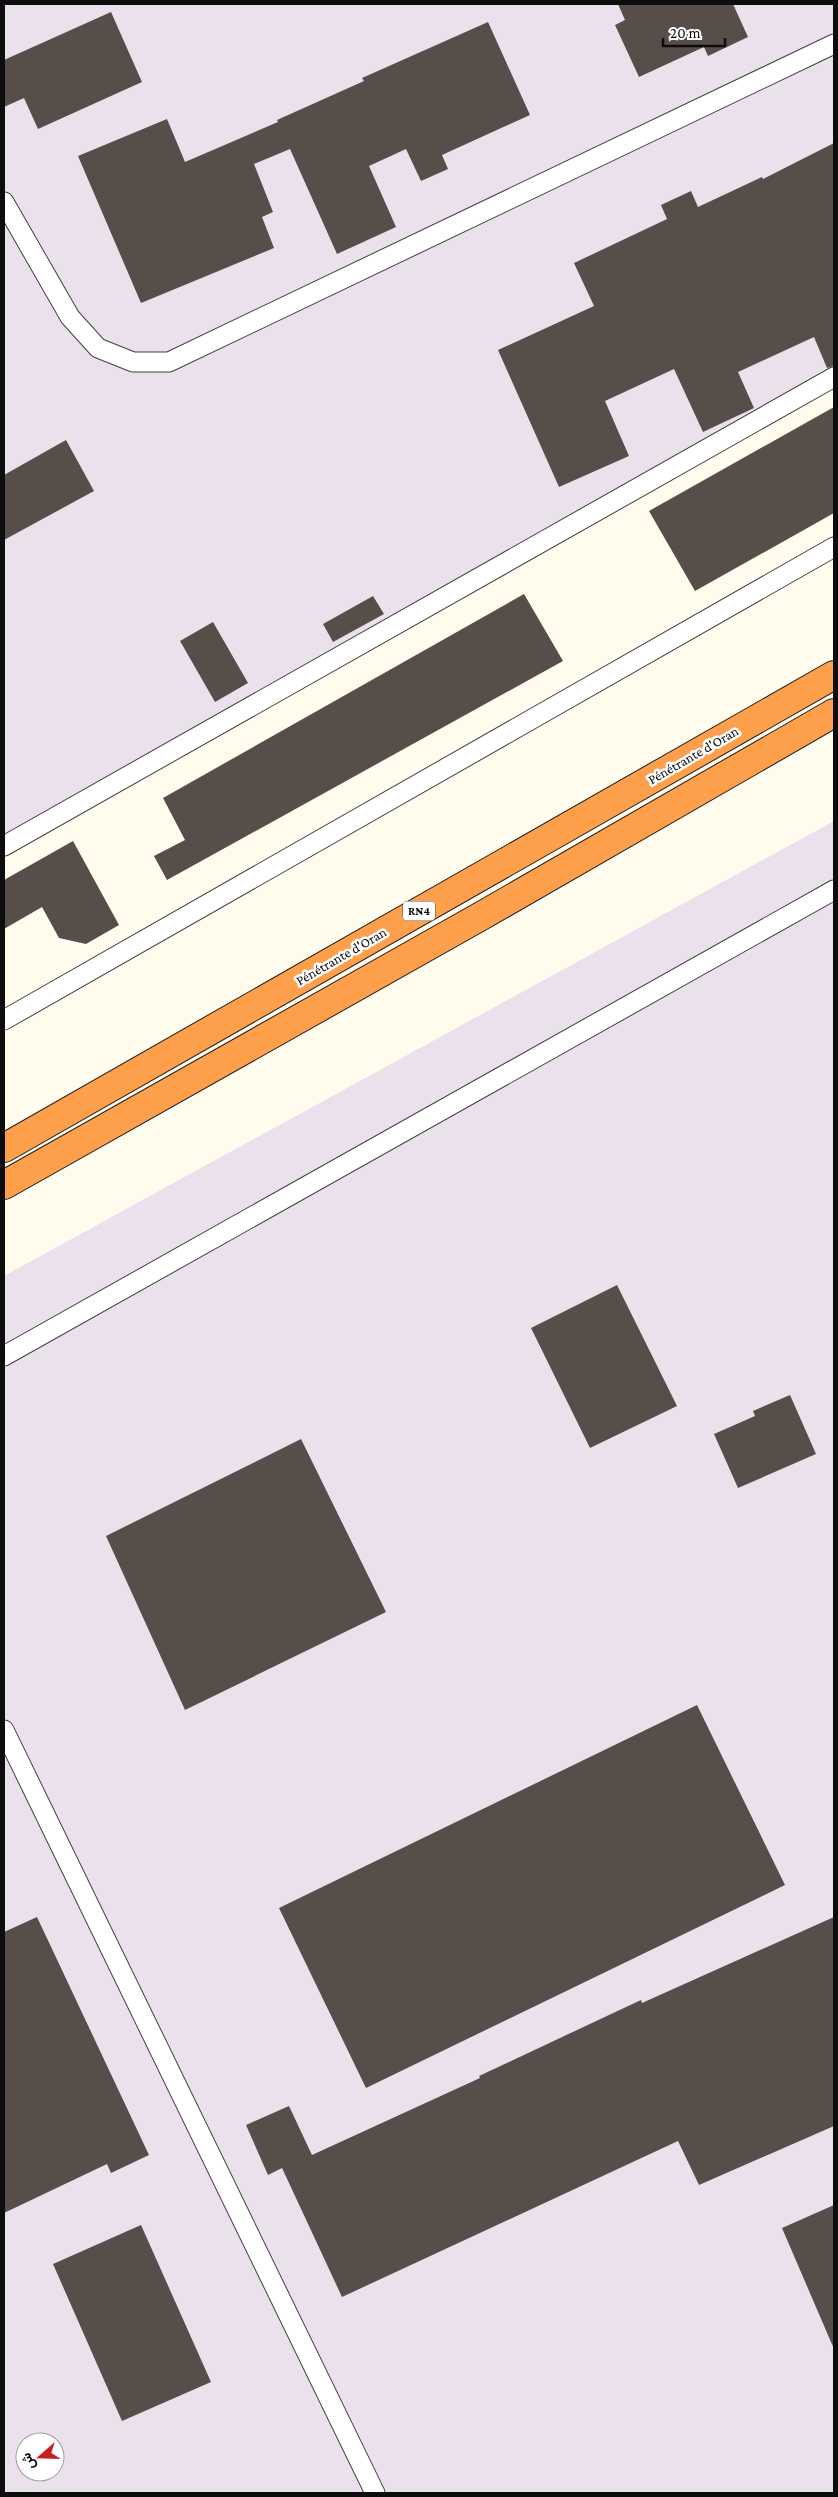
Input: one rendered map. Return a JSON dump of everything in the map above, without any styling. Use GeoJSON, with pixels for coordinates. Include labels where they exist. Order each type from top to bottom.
{"type":"FeatureCollection","features":[{"type":"Feature","properties":{"kind":"highway","name":"Pénétrante d'Oran"},"geometry":{"type":"LineString","coordinates":[[4,1148],[834,675]]}},
{"type":"Feature","properties":{"kind":"highway","name":"RN4"},"geometry":{"type":"LineString","coordinates":[[4,1185],[483,916],[834,712]]}},
{"type":"Feature","properties":{"kind":"street"},"geometry":{"type":"LineString","coordinates":[[4,202],[70,318],[98,348],[133,362],[168,362],[834,44]]}},
{"type":"Feature","properties":{"kind":"street"},"geometry":{"type":"LineString","coordinates":[[4,846],[834,377]]}},
{"type":"Feature","properties":{"kind":"street"},"geometry":{"type":"LineString","coordinates":[[4,1020],[834,547]]}},
{"type":"Feature","properties":{"kind":"street"},"geometry":{"type":"LineString","coordinates":[[4,1356],[834,890]]}},
{"type":"Feature","properties":{"kind":"street"},"geometry":{"type":"LineString","coordinates":[[4,1730],[375,2493]]}},
{"type":"Feature","properties":{"kind":"shaded area"},"geometry":{"type":"Polygon","coordinates":[[[4,4],[834,4],[834,364],[4,839],[4,4]]]}},
{"type":"Feature","properties":{"kind":"shaded area"},"geometry":{"type":"Polygon","coordinates":[[[834,821],[834,2493],[4,2493],[4,1276],[834,821]]]}},
{"type":"Feature","properties":{"kind":"building"},"geometry":{"type":"Polygon","coordinates":[[[618,4],[733,4],[748,37],[708,56],[704,47],[639,77],[615,25],[625,20],[618,4]]]}},
{"type":"Feature","properties":{"kind":"building"},"geometry":{"type":"Polygon","coordinates":[[[111,12],[142,82],[38,129],[24,98],[4,107],[4,60],[111,12]]]}},
{"type":"Feature","properties":{"kind":"building"},"geometry":{"type":"Polygon","coordinates":[[[488,22],[530,115],[442,155],[448,169],[421,181],[406,149],[369,166],[396,227],[337,254],[290,149],[254,164],[273,212],[262,217],[274,248],[141,303],[78,156],[167,119],[185,162],[278,122],[277,120],[364,81],[362,78],[488,22]]]}},
{"type":"Feature","properties":{"kind":"building"},"geometry":{"type":"Polygon","coordinates":[[[834,143],[834,366],[827,368],[814,337],[738,372],[754,408],[703,432],[674,369],[605,401],[629,456],[559,487],[498,350],[594,306],[574,263],[667,219],[661,205],[691,191],[698,207],[762,177],[763,179],[834,143]]]}},
{"type":"Feature","properties":{"kind":"building"},"geometry":{"type":"Polygon","coordinates":[[[834,407],[834,513],[695,591],[649,511],[834,407]]]}},
{"type":"Feature","properties":{"kind":"building"},"geometry":{"type":"Polygon","coordinates":[[[66,440],[94,491],[4,540],[4,475],[66,440]]]}},
{"type":"Feature","properties":{"kind":"building"},"geometry":{"type":"Polygon","coordinates":[[[524,594],[563,661],[167,880],[154,856],[185,840],[163,798],[524,594]]]}},
{"type":"Feature","properties":{"kind":"building"},"geometry":{"type":"Polygon","coordinates":[[[373,596],[384,614],[333,642],[323,624],[373,596]]]}},
{"type":"Feature","properties":{"kind":"building"},"geometry":{"type":"Polygon","coordinates":[[[213,622],[248,683],[215,702],[180,641],[213,622]]]}},
{"type":"Feature","properties":{"kind":"building"},"geometry":{"type":"Polygon","coordinates":[[[73,841],[119,925],[86,944],[59,938],[42,907],[4,929],[4,880],[73,841]]]}},
{"type":"Feature","properties":{"kind":"building"},"geometry":{"type":"Polygon","coordinates":[[[617,1285],[677,1406],[590,1448],[531,1328],[617,1285]]]}},
{"type":"Feature","properties":{"kind":"building"},"geometry":{"type":"Polygon","coordinates":[[[790,1395],[816,1454],[738,1488],[714,1434],[755,1416],[753,1411],[790,1395]]]}},
{"type":"Feature","properties":{"kind":"building"},"geometry":{"type":"Polygon","coordinates":[[[301,1439],[386,1612],[185,1710],[106,1536],[301,1439]]]}},
{"type":"Feature","properties":{"kind":"building"},"geometry":{"type":"Polygon","coordinates":[[[697,1705],[785,1885],[366,2088],[279,1908],[697,1705]]]}},
{"type":"Feature","properties":{"kind":"building"},"geometry":{"type":"Polygon","coordinates":[[[37,1917],[149,2155],[111,2173],[107,2164],[4,2213],[4,1932],[37,1917]]]}},
{"type":"Feature","properties":{"kind":"building"},"geometry":{"type":"Polygon","coordinates":[[[834,1917],[834,2126],[699,2185],[678,2141],[342,2297],[282,2168],[268,2175],[246,2125],[289,2106],[312,2155],[480,2078],[479,2076],[641,2000],[642,2003],[834,1917]]]}},
{"type":"Feature","properties":{"kind":"building"},"geometry":{"type":"Polygon","coordinates":[[[834,2205],[834,2349],[782,2228],[834,2205]]]}},
{"type":"Feature","properties":{"kind":"building"},"geometry":{"type":"Polygon","coordinates":[[[141,2225],[211,2382],[122,2421],[53,2264],[141,2225]]]}}]}
